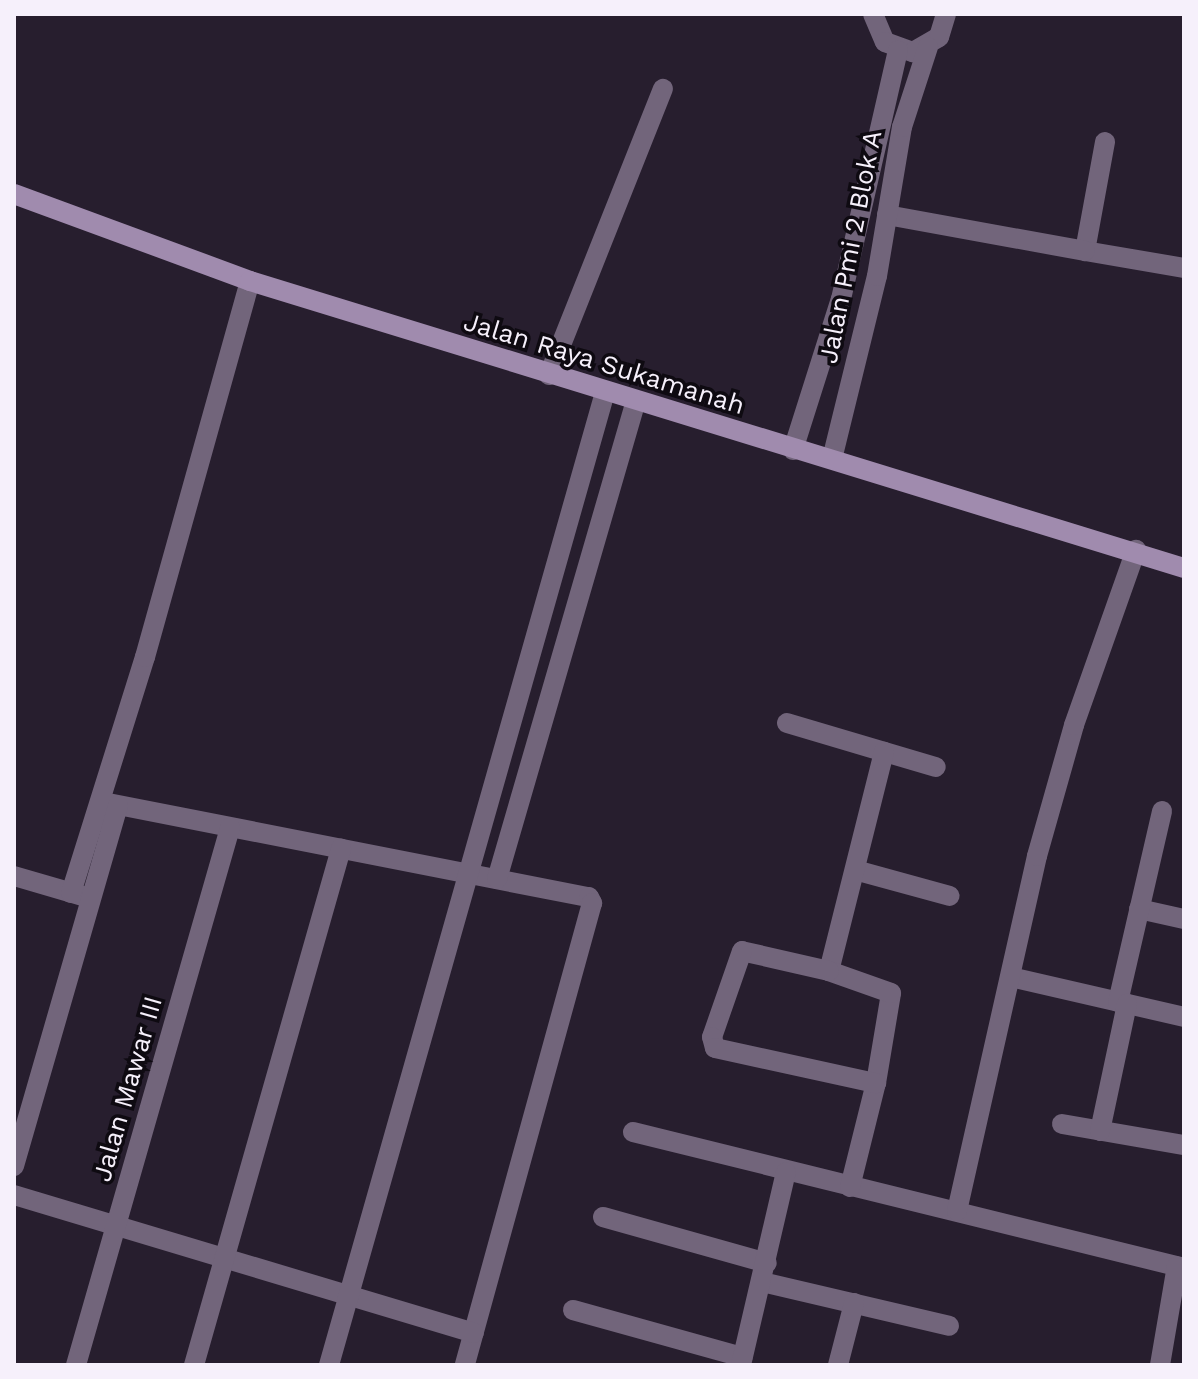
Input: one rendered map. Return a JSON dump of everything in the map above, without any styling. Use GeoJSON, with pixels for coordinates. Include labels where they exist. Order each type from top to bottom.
{"type":"FeatureCollection","features":[{"type":"Feature","properties":{"kind":"street"},"geometry":{"type":"LineString","coordinates":[[873,14],[876,29],[898,50],[928,47]]}},
{"type":"Feature","properties":{"kind":"street","name":"Jalan Pmi 2 Blok A"},"geometry":{"type":"LineString","coordinates":[[832,459],[881,253],[902,127],[928,47],[939,37],[946,14]]}},
{"type":"Feature","properties":{"kind":"street","name":"Jalan Pmi 2 Blok A"},"geometry":{"type":"LineString","coordinates":[[793,450],[853,245],[898,50]]}},
{"type":"Feature","properties":{"kind":"street"},"geometry":{"type":"LineString","coordinates":[[549,375],[663,89]]}},
{"type":"Feature","properties":{"kind":"street"},"geometry":{"type":"LineString","coordinates":[[1085,251],[1105,142]]}},
{"type":"Feature","properties":{"kind":"street","name":"Jalan Raya Sukamanah"},"geometry":{"type":"LineString","coordinates":[[14,194],[250,281],[793,450],[1136,550],[1184,568]]}},
{"type":"Feature","properties":{"kind":"street"},"geometry":{"type":"LineString","coordinates":[[887,215],[1184,268]]}},
{"type":"Feature","properties":{"kind":"street"},"geometry":{"type":"LineString","coordinates":[[853,245],[881,253]]}},
{"type":"Feature","properties":{"kind":"street"},"geometry":{"type":"LineString","coordinates":[[14,1166],[92,899],[110,804],[250,281]]}},
{"type":"Feature","properties":{"kind":"street"},"geometry":{"type":"LineString","coordinates":[[329,1365],[346,1294],[605,392]]}},
{"type":"Feature","properties":{"kind":"street"},"geometry":{"type":"LineString","coordinates":[[497,879],[636,401]]}},
{"type":"Feature","properties":{"kind":"street"},"geometry":{"type":"LineString","coordinates":[[957,1211],[1074,725],[1136,550]]}},
{"type":"Feature","properties":{"kind":"street"},"geometry":{"type":"LineString","coordinates":[[787,723],[936,767]]}},
{"type":"Feature","properties":{"kind":"street"},"geometry":{"type":"LineString","coordinates":[[829,971],[884,752]]}},
{"type":"Feature","properties":{"kind":"street"},"geometry":{"type":"LineString","coordinates":[[110,804],[583,894],[592,903],[465,1365]]}},
{"type":"Feature","properties":{"kind":"street"},"geometry":{"type":"LineString","coordinates":[[71,893],[110,804]]}},
{"type":"Feature","properties":{"kind":"street"},"geometry":{"type":"LineString","coordinates":[[1100,1131],[1139,909],[1162,811]]}},
{"type":"Feature","properties":{"kind":"street","name":"Jalan Mawar III"},"geometry":{"type":"LineString","coordinates":[[76,1365],[230,828]]}},
{"type":"Feature","properties":{"kind":"street"},"geometry":{"type":"LineString","coordinates":[[194,1365],[341,849]]}},
{"type":"Feature","properties":{"kind":"street"},"geometry":{"type":"LineString","coordinates":[[855,870],[950,896]]}},
{"type":"Feature","properties":{"kind":"street"},"geometry":{"type":"LineString","coordinates":[[14,876],[92,899]]}},
{"type":"Feature","properties":{"kind":"street"},"geometry":{"type":"LineString","coordinates":[[1139,909],[1184,919]]}},
{"type":"Feature","properties":{"kind":"street"},"geometry":{"type":"LineString","coordinates":[[850,1187],[876,1083],[891,993],[829,971],[742,951],[711,1043],[715,1048],[876,1083]]}},
{"type":"Feature","properties":{"kind":"street"},"geometry":{"type":"LineString","coordinates":[[1011,977],[1184,1017]]}},
{"type":"Feature","properties":{"kind":"street"},"geometry":{"type":"LineString","coordinates":[[1062,1124],[1184,1145]]}},
{"type":"Feature","properties":{"kind":"street"},"geometry":{"type":"LineString","coordinates":[[633,1132],[1180,1267],[1160,1365]]}},
{"type":"Feature","properties":{"kind":"street"},"geometry":{"type":"LineString","coordinates":[[573,1310],[742,1361],[765,1273],[786,1172]]}},
{"type":"Feature","properties":{"kind":"street"},"geometry":{"type":"LineString","coordinates":[[14,1195],[474,1333]]}},
{"type":"Feature","properties":{"kind":"street"},"geometry":{"type":"LineString","coordinates":[[603,1217],[854,1303],[949,1326]]}},
{"type":"Feature","properties":{"kind":"street"},"geometry":{"type":"LineString","coordinates":[[838,1365],[854,1303]]}}]}
